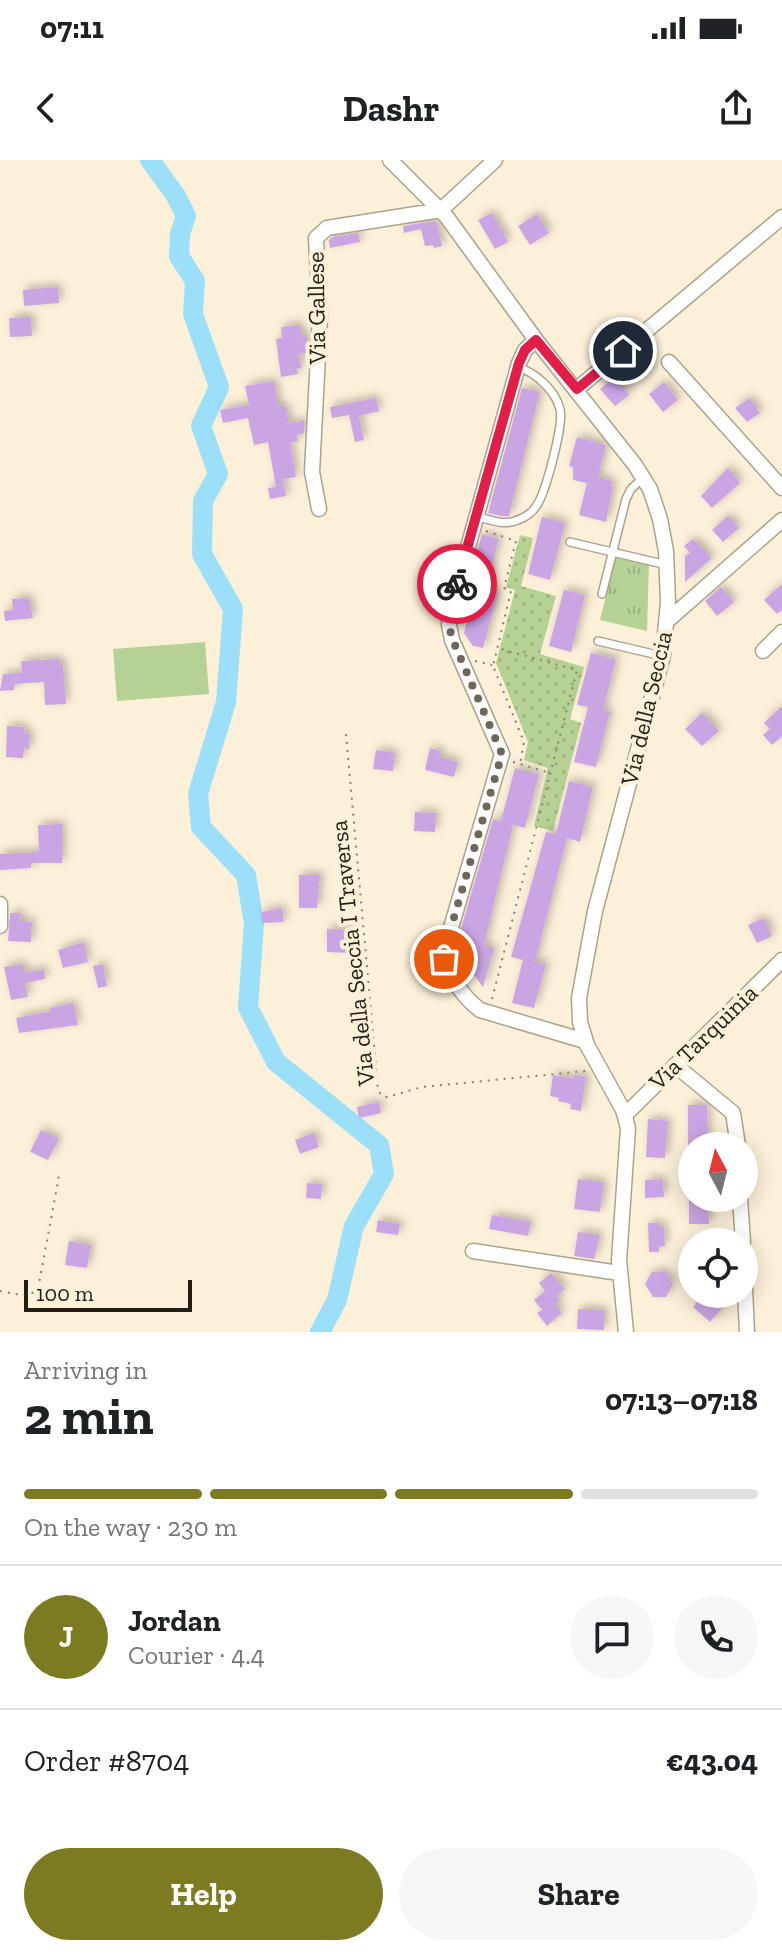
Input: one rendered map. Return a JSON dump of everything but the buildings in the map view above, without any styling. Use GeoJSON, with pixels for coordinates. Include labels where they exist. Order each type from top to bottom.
{"type":"FeatureCollection","features":[{"type":"Feature","properties":{"kind":"street","name":"Via della Seccia"},"geometry":{"type":"LineString","coordinates":[[390,160],[441,210],[536,340],[577,389],[643,478],[660,519],[667,565],[667,621],[663,656],[587,946],[579,1003],[585,1041],[625,1115],[629,1140],[619,1273],[626,1332]]}},
{"type":"Feature","properties":{"kind":"street"},"geometry":{"type":"LineString","coordinates":[[441,210],[495,160]]}},
{"type":"Feature","properties":{"kind":"street","name":"Via Gallese"},"geometry":{"type":"LineString","coordinates":[[319,509],[311,465],[320,316],[316,238],[327,228],[441,210]]}},
{"type":"Feature","properties":{"kind":"street"},"geometry":{"type":"LineString","coordinates":[[577,389],[782,217]]}},
{"type":"Feature","properties":{"kind":"street"},"geometry":{"type":"LineString","coordinates":[[536,340],[524,352],[518,367],[451,607],[449,628],[454,644],[499,741],[502,759],[444,953],[447,967],[468,999],[480,1010],[585,1041]]}},
{"type":"Feature","properties":{"kind":"street"},"geometry":{"type":"LineString","coordinates":[[669,362],[782,488]]}},
{"type":"Feature","properties":{"kind":"street"},"geometry":{"type":"LineString","coordinates":[[667,621],[782,520]]}},
{"type":"Feature","properties":{"kind":"street"},"geometry":{"type":"LineString","coordinates":[[763,651],[782,632]]}},
{"type":"Feature","properties":{"kind":"street"},"geometry":{"type":"LineString","coordinates":[[0,904],[0,926]]}},
{"type":"Feature","properties":{"kind":"street","name":"Via Tarquinia"},"geometry":{"type":"LineString","coordinates":[[625,1115],[782,960]]}},
{"type":"Feature","properties":{"kind":"street"},"geometry":{"type":"LineString","coordinates":[[675,1065],[731,1110],[737,1132]]}},
{"type":"Feature","properties":{"kind":"street"},"geometry":{"type":"LineString","coordinates":[[473,1251],[619,1273]]}},
{"type":"Feature","properties":{"kind":"street"},"geometry":{"type":"LineString","coordinates":[[746,1308],[747,1332]]}},
{"type":"Feature","properties":{"kind":"lane"},"geometry":{"type":"LineString","coordinates":[[475,522],[516,522],[533,511],[543,492],[561,411],[541,380],[518,367]]}},
{"type":"Feature","properties":{"kind":"lane"},"geometry":{"type":"LineString","coordinates":[[602,594],[626,499],[631,489],[643,478]]}},
{"type":"Feature","properties":{"kind":"lane"},"geometry":{"type":"LineString","coordinates":[[570,542],[667,565]]}},
{"type":"Feature","properties":{"kind":"lane"},"geometry":{"type":"LineString","coordinates":[[598,641],[663,656]]}},
{"type":"Feature","properties":{"kind":"path"},"geometry":{"type":"LineString","coordinates":[[475,522],[516,541],[504,588],[511,591],[493,666],[524,742],[520,764]]}},
{"type":"Feature","properties":{"kind":"path"},"geometry":{"type":"LineString","coordinates":[[489,1013],[577,670],[497,648]]}},
{"type":"Feature","properties":{"kind":"path","name":"Via della Seccia I Traversa"},"geometry":{"type":"LineString","coordinates":[[346,734],[378,1090],[381,1095],[387,1097],[422,1087],[599,1070]]}},
{"type":"Feature","properties":{"kind":"path"},"geometry":{"type":"LineString","coordinates":[[502,759],[551,773]]}},
{"type":"Feature","properties":{"kind":"path"},"geometry":{"type":"LineString","coordinates":[[0,1291],[25,1295],[33,1294],[38,1289],[59,1176]]}},
{"type":"Feature","properties":{"kind":"green space"},"geometry":{"type":"Polygon","coordinates":[[[520,535],[533,538],[521,586],[556,596],[540,654],[584,667],[570,719],[581,723],[553,831],[534,826],[548,768],[524,760],[528,742],[496,663],[515,590],[506,587],[520,535]]]}},
{"type":"Feature","properties":{"kind":"green space"},"geometry":{"type":"Polygon","coordinates":[[[616,555],[649,563],[647,631],[600,620],[616,555]]]}},
{"type":"Feature","properties":{"kind":"green space"},"geometry":{"type":"Polygon","coordinates":[[[205,642],[209,694],[117,701],[113,649],[205,642]]]}},
{"type":"Feature","properties":{"kind":"waterway"},"geometry":{"type":"LineString","coordinates":[[150,160],[176,196],[186,216],[180,234],[179,256],[195,281],[193,314],[219,387],[201,426],[218,474],[203,501],[202,554],[233,609],[226,702],[198,794],[201,827],[246,875],[254,924],[248,1007],[276,1062],[379,1145],[384,1174],[354,1226],[337,1300],[320,1332]]}},
{"type":"Feature","properties":{"kind":"way so far"},"geometry":{"type":"LineString","coordinates":[[444,959],[502,759],[499,741],[451,636],[449,616],[457,584]]}},
{"type":"Feature","properties":{"kind":"route"},"geometry":{"type":"LineString","coordinates":[[457,584],[525,350],[536,340],[577,389],[623,351]]}}]}
